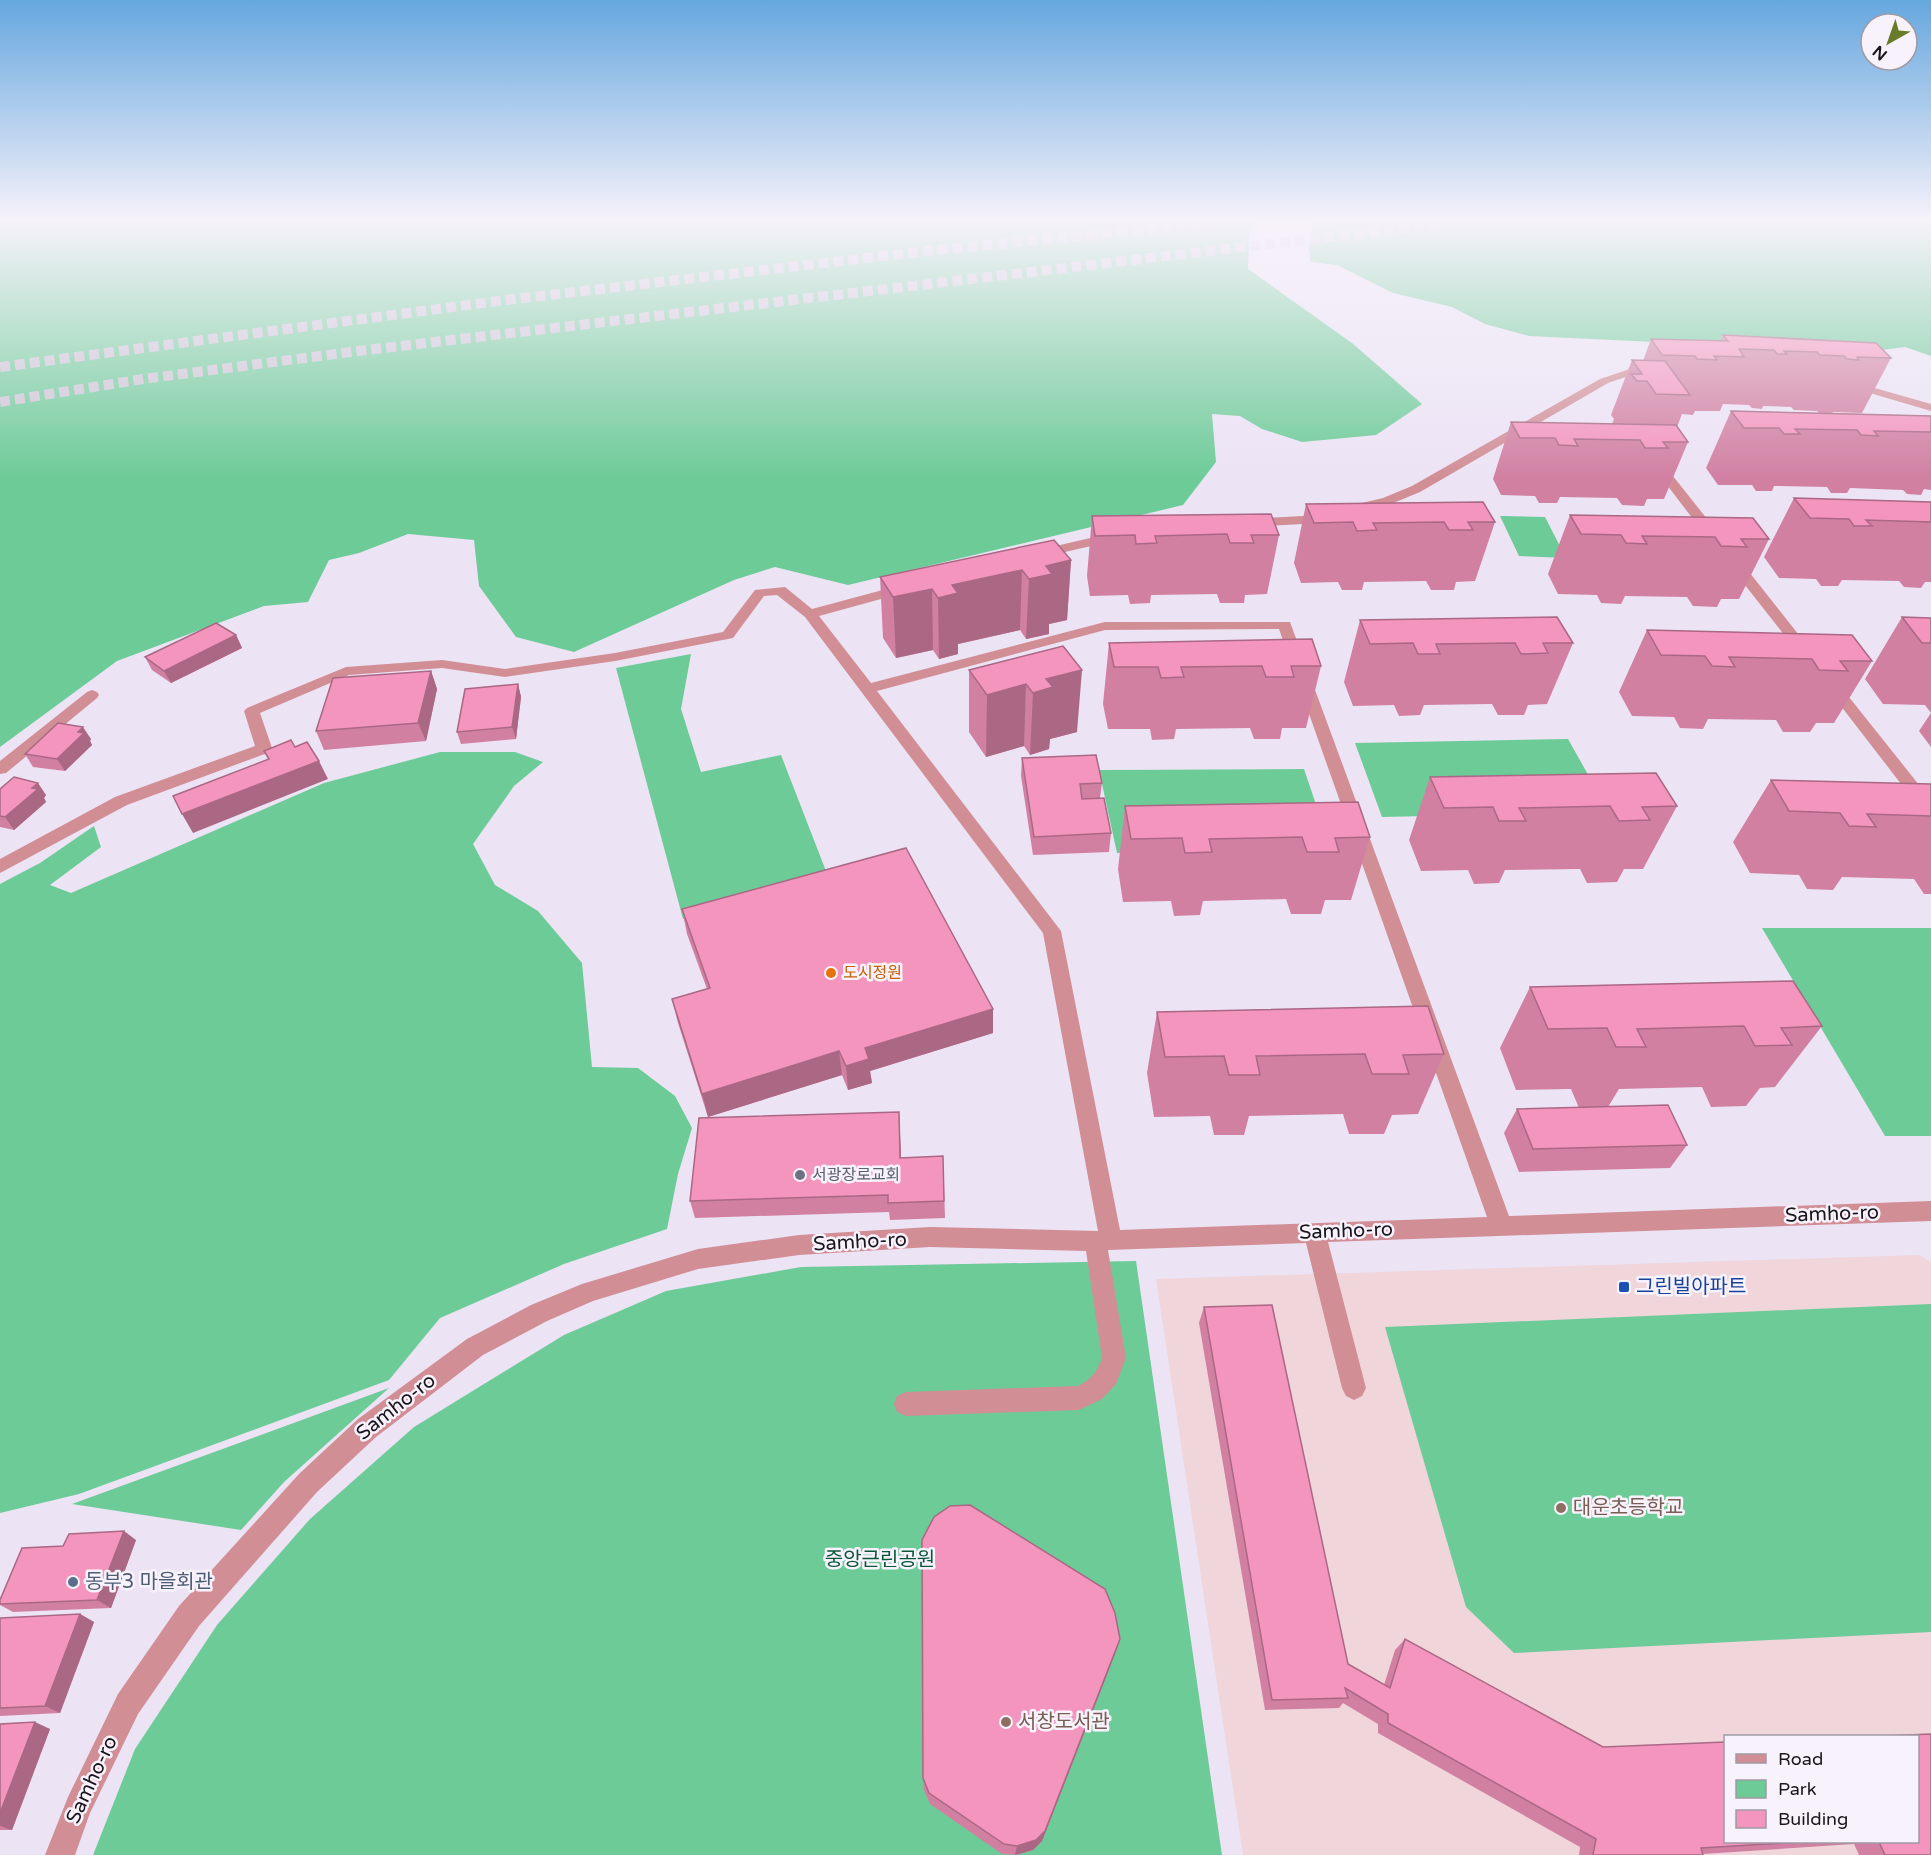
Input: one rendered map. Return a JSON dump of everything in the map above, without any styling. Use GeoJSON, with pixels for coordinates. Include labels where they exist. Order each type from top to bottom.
{"type":"FeatureCollection","features":[{"type":"Feature","properties":{"kind":"street"},"geometry":{"type":"LineString","coordinates":[[1233,524],[1303,520],[1387,501],[1416,489],[1604,381],[1625,372],[1664,363]]}},
{"type":"Feature","properties":{"kind":"street"},"geometry":{"type":"LineString","coordinates":[[1838,381],[1931,408]]}},
{"type":"Feature","properties":{"kind":"street"},"geometry":{"type":"LineString","coordinates":[[1654,461],[1931,811]]}},
{"type":"Feature","properties":{"kind":"street"},"geometry":{"type":"LineString","coordinates":[[1030,556],[1130,534]]}},
{"type":"Feature","properties":{"kind":"street"},"geometry":{"type":"LineString","coordinates":[[810,614],[919,585]]}},
{"type":"Feature","properties":{"kind":"street"},"geometry":{"type":"LineString","coordinates":[[0,867],[121,801],[264,748],[252,711],[346,671],[442,664],[505,673],[615,657],[728,635],[760,592],[780,590],[810,614],[1052,931],[1104,1240],[1105,1308],[1114,1358],[1108,1376],[1094,1391],[1079,1398],[906,1404]]}},
{"type":"Feature","properties":{"kind":"street"},"geometry":{"type":"LineString","coordinates":[[867,689],[1105,626],[1285,625],[1501,1225]]}},
{"type":"Feature","properties":{"kind":"street"},"geometry":{"type":"LineString","coordinates":[[0,769],[92,695]]}},
{"type":"Feature","properties":{"kind":"street","name":"Samho-ro"},"geometry":{"type":"LineString","coordinates":[[60,1855],[78,1807],[128,1704],[189,1616],[308,1483],[375,1422],[475,1347],[539,1313],[590,1291],[698,1259],[799,1245],[930,1237],[1104,1240],[1931,1211]]}},
{"type":"Feature","properties":{"kind":"street"},"geometry":{"type":"LineString","coordinates":[[1314,1232],[1354,1388]]}},
{"type":"Feature","properties":{"kind":"shaded area","name":"대운초등학교"},"geometry":{"type":"Polygon","coordinates":[[[1919,1255],[1931,1262],[1931,1855],[1243,1855],[1156,1279],[1919,1255]]]}},
{"type":"Feature","properties":{"kind":"green space"},"geometry":{"type":"Polygon","coordinates":[[[0,306],[1299,306],[1352,343],[1422,404],[1376,435],[1302,442],[1262,429],[1240,416],[1212,414],[1216,462],[1183,505],[848,585],[775,567],[734,580],[574,652],[516,637],[479,586],[474,540],[408,534],[359,553],[329,560],[308,602],[264,606],[117,661],[0,747],[0,306]]]}},
{"type":"Feature","properties":{"kind":"green space"},"geometry":{"type":"Polygon","coordinates":[[[1446,306],[1931,306],[1931,356],[1905,347],[1867,352],[1529,336],[1485,324],[1446,306]]]}},
{"type":"Feature","properties":{"kind":"green space"},"geometry":{"type":"Polygon","coordinates":[[[1500,516],[1545,517],[1566,558],[1519,556],[1500,516]]]}},
{"type":"Feature","properties":{"kind":"green space"},"geometry":{"type":"Polygon","coordinates":[[[691,654],[681,709],[701,772],[781,755],[831,884],[683,919],[616,668],[691,654]]]}},
{"type":"Feature","properties":{"kind":"green space"},"geometry":{"type":"Polygon","coordinates":[[[1568,739],[1609,812],[1382,817],[1355,743],[1568,739]]]}},
{"type":"Feature","properties":{"kind":"green space"},"geometry":{"type":"Polygon","coordinates":[[[440,752],[515,752],[543,762],[514,786],[473,844],[495,885],[538,911],[582,963],[592,1067],[638,1068],[675,1096],[692,1128],[678,1174],[667,1229],[564,1264],[440,1318],[389,1380],[79,1494],[0,1513],[0,884],[40,863],[94,826],[101,847],[50,885],[71,893],[324,783],[440,752]]]}},
{"type":"Feature","properties":{"kind":"green space"},"geometry":{"type":"Polygon","coordinates":[[[1304,769],[1330,846],[1117,853],[1099,770],[1304,769]]]}},
{"type":"Feature","properties":{"kind":"green space"},"geometry":{"type":"Polygon","coordinates":[[[1762,928],[1931,928],[1931,1136],[1885,1136],[1762,928]]]}},
{"type":"Feature","properties":{"kind":"green space","name":"중앙근린공원"},"geometry":{"type":"Polygon","coordinates":[[[1136,1261],[1222,1855],[93,1855],[135,1749],[217,1625],[310,1519],[414,1427],[564,1335],[666,1291],[801,1267],[1136,1261]]]}},
{"type":"Feature","properties":{"kind":"green space"},"geometry":{"type":"Polygon","coordinates":[[[1931,1304],[1931,1632],[1514,1653],[1466,1607],[1385,1327],[1931,1304]]]}},
{"type":"Feature","properties":{"kind":"green space"},"geometry":{"type":"Polygon","coordinates":[[[389,1388],[284,1482],[241,1530],[72,1504],[389,1388]]]}},
{"type":"Feature","properties":{"kind":"building"},"geometry":{"type":"Polygon","coordinates":[[[1723,335],[1876,343],[1891,358],[1857,357],[1859,360],[1847,359],[1844,356],[1820,355],[1817,352],[1784,351],[1787,354],[1777,354],[1774,350],[1739,349],[1744,357],[1714,356],[1717,360],[1697,359],[1695,356],[1662,355],[1651,339],[1728,341],[1723,335]]]}},
{"type":"Feature","properties":{"kind":"building"},"geometry":{"type":"Polygon","coordinates":[[[1632,360],[1665,361],[1690,395],[1656,394],[1647,381],[1637,381],[1631,374],[1642,374],[1632,360]]]}},
{"type":"Feature","properties":{"kind":"building"},"geometry":{"type":"Polygon","coordinates":[[[1731,411],[1931,416],[1931,432],[1874,431],[1878,436],[1861,435],[1857,430],[1795,429],[1800,434],[1784,434],[1779,428],[1744,428],[1731,411]]]}},
{"type":"Feature","properties":{"kind":"building"},"geometry":{"type":"Polygon","coordinates":[[[1511,422],[1676,425],[1688,442],[1663,442],[1668,448],[1645,448],[1640,440],[1574,439],[1578,446],[1559,445],[1555,438],[1520,438],[1511,422]]]}},
{"type":"Feature","properties":{"kind":"building"},"geometry":{"type":"Polygon","coordinates":[[[1794,498],[1931,502],[1931,522],[1866,520],[1872,526],[1854,526],[1849,519],[1810,518],[1794,498]]]}},
{"type":"Feature","properties":{"kind":"building"},"geometry":{"type":"Polygon","coordinates":[[[1483,502],[1495,522],[1468,522],[1473,530],[1449,530],[1444,522],[1373,523],[1377,530],[1357,531],[1353,522],[1314,523],[1306,504],[1483,502]]]}},
{"type":"Feature","properties":{"kind":"building"},"geometry":{"type":"Polygon","coordinates":[[[1271,514],[1279,535],[1251,535],[1254,543],[1230,543],[1227,534],[1155,536],[1157,543],[1136,544],[1135,535],[1095,536],[1092,516],[1271,514]]]}},
{"type":"Feature","properties":{"kind":"building"},"geometry":{"type":"Polygon","coordinates":[[[1570,515],[1753,518],[1769,539],[1741,539],[1747,547],[1721,546],[1715,537],[1642,536],[1647,544],[1626,543],[1621,535],[1581,534],[1570,515]]]}},
{"type":"Feature","properties":{"kind":"building"},"geometry":{"type":"Polygon","coordinates":[[[1054,540],[1071,560],[1046,566],[1052,574],[1029,579],[1022,570],[952,585],[958,593],[938,598],[932,589],[893,597],[880,577],[1054,540]]]}},
{"type":"Feature","properties":{"kind":"building"},"geometry":{"type":"Polygon","coordinates":[[[1557,617],[1573,643],[1543,643],[1548,653],[1521,654],[1515,643],[1436,644],[1440,654],[1418,654],[1413,643],[1370,644],[1360,620],[1557,617]]]}},
{"type":"Feature","properties":{"kind":"building"},"geometry":{"type":"Polygon","coordinates":[[[1902,617],[1931,618],[1931,643],[1922,643],[1902,617]]]}},
{"type":"Feature","properties":{"kind":"building"},"geometry":{"type":"Polygon","coordinates":[[[216,623],[236,635],[164,671],[145,657],[216,623]]]}},
{"type":"Feature","properties":{"kind":"building"},"geometry":{"type":"Polygon","coordinates":[[[1647,630],[1852,635],[1872,661],[1840,661],[1848,671],[1819,670],[1812,659],[1729,657],[1735,667],[1712,666],[1705,656],[1661,655],[1647,630]]]}},
{"type":"Feature","properties":{"kind":"building"},"geometry":{"type":"Polygon","coordinates":[[[1312,639],[1321,666],[1291,666],[1294,677],[1266,677],[1262,666],[1181,667],[1184,677],[1161,678],[1158,667],[1114,667],[1109,643],[1312,639]]]}},
{"type":"Feature","properties":{"kind":"building"},"geometry":{"type":"Polygon","coordinates":[[[1063,646],[1082,670],[1046,679],[1053,687],[1033,693],[1026,684],[987,695],[969,670],[1063,646]]]}},
{"type":"Feature","properties":{"kind":"building"},"geometry":{"type":"Polygon","coordinates":[[[431,671],[418,723],[316,731],[333,678],[431,671]]]}},
{"type":"Feature","properties":{"kind":"building"},"geometry":{"type":"Polygon","coordinates":[[[518,684],[512,727],[457,732],[465,689],[518,684]]]}},
{"type":"Feature","properties":{"kind":"building"},"geometry":{"type":"Polygon","coordinates":[[[58,723],[83,727],[78,732],[84,733],[57,759],[25,754],[58,723]]]}},
{"type":"Feature","properties":{"kind":"building"},"geometry":{"type":"Polygon","coordinates":[[[291,740],[295,747],[307,742],[319,761],[182,814],[173,796],[269,759],[264,751],[291,740]]]}},
{"type":"Feature","properties":{"kind":"building"},"geometry":{"type":"Polygon","coordinates":[[[1096,755],[1102,783],[1080,784],[1082,799],[1104,798],[1111,833],[1034,837],[1022,758],[1096,755]]]}},
{"type":"Feature","properties":{"kind":"building"},"geometry":{"type":"Polygon","coordinates":[[[1656,773],[1677,806],[1642,807],[1650,820],[1619,821],[1610,806],[1519,808],[1526,821],[1499,821],[1493,807],[1444,808],[1430,777],[1656,773]]]}},
{"type":"Feature","properties":{"kind":"building"},"geometry":{"type":"Polygon","coordinates":[[[14,777],[38,783],[32,788],[38,789],[5,817],[0,816],[0,789],[14,777]]]}},
{"type":"Feature","properties":{"kind":"building"},"geometry":{"type":"Polygon","coordinates":[[[1771,780],[1931,784],[1931,816],[1867,814],[1876,827],[1849,826],[1840,813],[1789,811],[1771,780]]]}},
{"type":"Feature","properties":{"kind":"building"},"geometry":{"type":"Polygon","coordinates":[[[1358,802],[1370,837],[1335,838],[1339,852],[1307,852],[1302,837],[1209,839],[1212,852],[1185,853],[1182,838],[1131,839],[1125,806],[1358,802]]]}},
{"type":"Feature","properties":{"kind":"building","name":"도시정원"},"geometry":{"type":"Polygon","coordinates":[[[906,848],[993,1009],[865,1048],[869,1059],[846,1066],[839,1051],[702,1094],[672,999],[710,988],[682,909],[906,848]]]}},
{"type":"Feature","properties":{"kind":"building"},"geometry":{"type":"Polygon","coordinates":[[[1793,981],[1822,1026],[1781,1028],[1792,1045],[1755,1046],[1744,1026],[1637,1029],[1646,1047],[1616,1047],[1607,1028],[1548,1029],[1530,987],[1793,981]]]}},
{"type":"Feature","properties":{"kind":"building"},"geometry":{"type":"Polygon","coordinates":[[[1428,1006],[1444,1054],[1403,1055],[1409,1074],[1372,1074],[1365,1054],[1256,1056],[1260,1075],[1229,1075],[1224,1056],[1165,1057],[1157,1012],[1428,1006]]]}},
{"type":"Feature","properties":{"kind":"building"},"geometry":{"type":"Polygon","coordinates":[[[1668,1105],[1687,1145],[1533,1149],[1517,1109],[1668,1105]]]}},
{"type":"Feature","properties":{"kind":"building","name":"서광장로교회"},"geometry":{"type":"Polygon","coordinates":[[[899,1112],[900,1158],[943,1156],[944,1201],[888,1203],[888,1195],[690,1201],[699,1118],[899,1112]]]}},
{"type":"Feature","properties":{"kind":"building"},"geometry":{"type":"Polygon","coordinates":[[[1272,1305],[1348,1664],[1390,1688],[1405,1639],[1603,1747],[1724,1742],[1724,1843],[1784,1843],[1701,1848],[1703,1855],[1593,1855],[1596,1839],[1388,1723],[1388,1714],[1345,1688],[1348,1698],[1272,1700],[1204,1307],[1272,1305]]]}},
{"type":"Feature","properties":{"kind":"building","name":"서창도서관"},"geometry":{"type":"Polygon","coordinates":[[[970,1505],[1105,1589],[1115,1613],[1120,1639],[1045,1831],[1036,1840],[1017,1846],[1004,1844],[929,1793],[923,1778],[922,1540],[934,1517],[950,1506],[970,1505]]]}},
{"type":"Feature","properties":{"kind":"building","name":"동부3 마을회관"},"geometry":{"type":"Polygon","coordinates":[[[124,1531],[97,1600],[0,1604],[22,1548],[63,1546],[69,1534],[124,1531]]]}},
{"type":"Feature","properties":{"kind":"building"},"geometry":{"type":"Polygon","coordinates":[[[80,1614],[45,1706],[0,1708],[0,1618],[80,1614]]]}},
{"type":"Feature","properties":{"kind":"building"},"geometry":{"type":"Polygon","coordinates":[[[35,1722],[0,1813],[0,1724],[35,1722]]]}},
{"type":"Feature","properties":{"kind":"building"},"geometry":{"type":"Polygon","coordinates":[[[1931,1734],[1931,1855],[1885,1855],[1879,1843],[1919,1843],[1919,1735],[1907,1735],[1931,1734]]]}},
{"type":"Feature","properties":{"kind":"tunnel"},"geometry":{"type":"LineString","coordinates":[[0,367],[464,306]]}},
{"type":"Feature","properties":{"kind":"tunnel"},"geometry":{"type":"LineString","coordinates":[[0,402],[143,379],[358,351],[745,306]]}},
{"type":"Feature","properties":{"kind":"place","name":"도시정원"},"geometry":{"type":"Point","coordinates":[831,973]}},
{"type":"Feature","properties":{"kind":"place","name":"서광장로교회"},"geometry":{"type":"Point","coordinates":[800,1175]}},
{"type":"Feature","properties":{"kind":"place","name":"그린빌아파트"},"geometry":{"type":"Point","coordinates":[1624,1287]}},
{"type":"Feature","properties":{"kind":"place","name":"대운초등학교"},"geometry":{"type":"Point","coordinates":[1561,1508]}},
{"type":"Feature","properties":{"kind":"place","name":"동부3 마을회관"},"geometry":{"type":"Point","coordinates":[73,1582]}},
{"type":"Feature","properties":{"kind":"place","name":"서창도서관"},"geometry":{"type":"Point","coordinates":[1006,1722]}}]}
